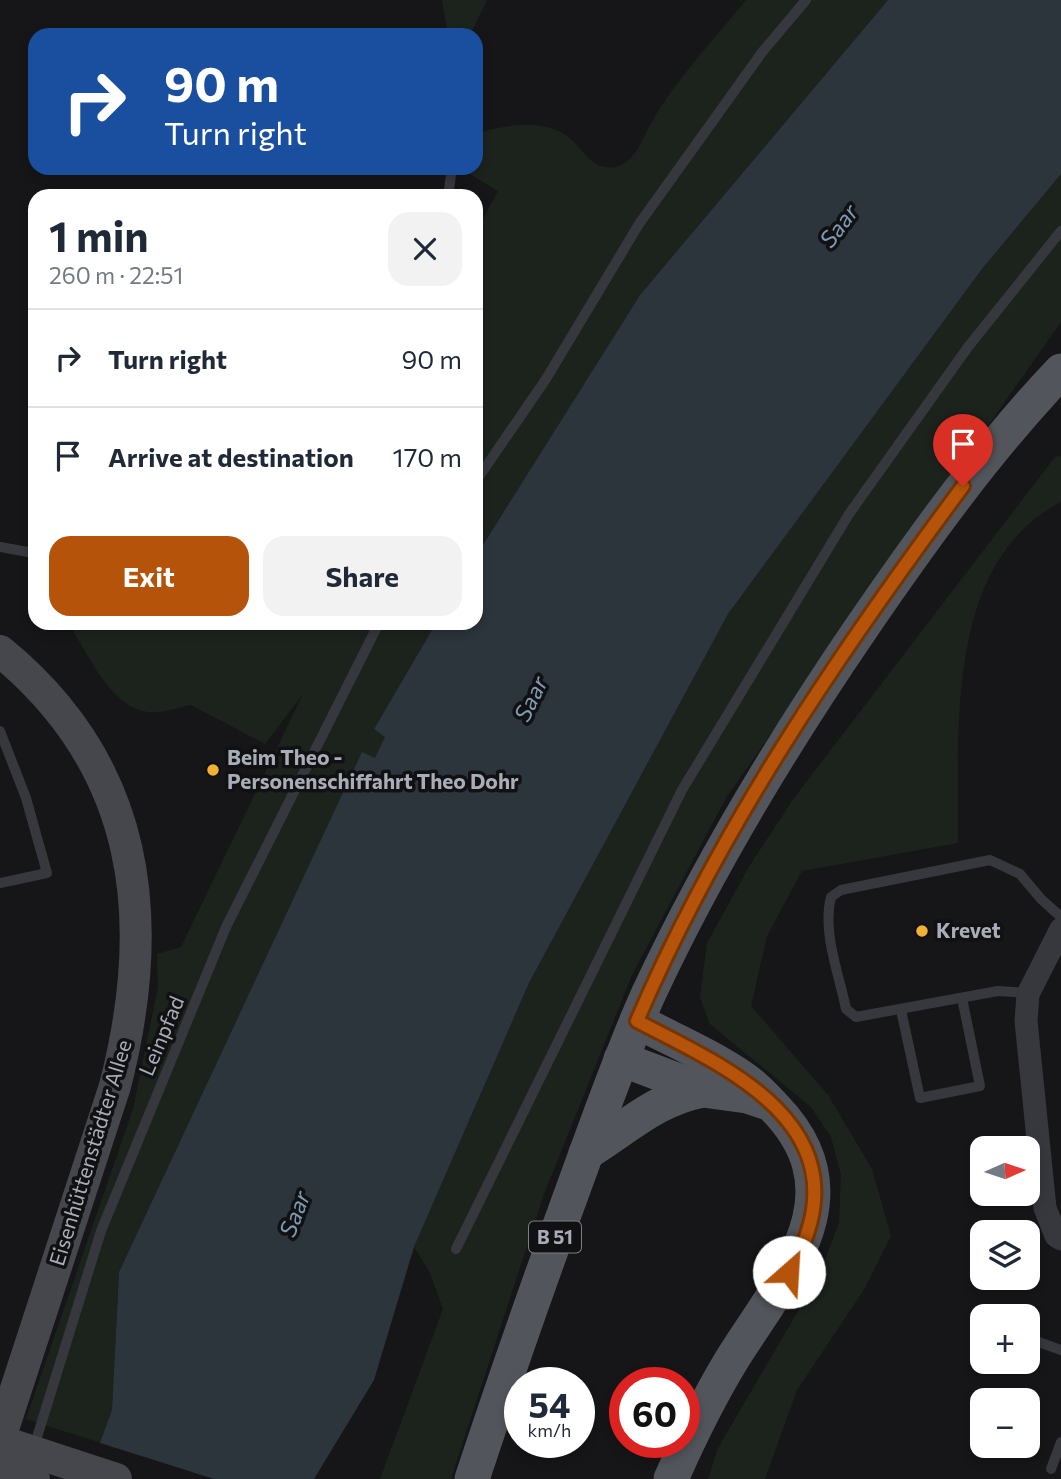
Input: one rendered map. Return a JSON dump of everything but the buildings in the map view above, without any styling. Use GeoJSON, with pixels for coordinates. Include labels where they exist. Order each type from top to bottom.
{"type":"FeatureCollection","features":[{"type":"Feature","properties":{"kind":"main road","name":"B 51"},"geometry":{"type":"LineString","coordinates":[[472,1479],[524,1322],[621,1059],[637,1021],[741,817],[829,675],[955,497],[1061,370]]}},
{"type":"Feature","properties":{"kind":"main road"},"geometry":{"type":"LineString","coordinates":[[637,1021],[745,1080],[802,1139],[813,1177],[808,1233],[789,1272],[699,1415],[671,1479]]}},
{"type":"Feature","properties":{"kind":"main road"},"geometry":{"type":"LineString","coordinates":[[621,1059],[703,1090],[747,1096],[773,1106]]}},
{"type":"Feature","properties":{"kind":"main road"},"geometry":{"type":"LineString","coordinates":[[586,1153],[654,1105],[677,1095],[703,1090]]}},
{"type":"Feature","properties":{"kind":"street","name":"Eisenhüttenstädter Allee"},"geometry":{"type":"LineString","coordinates":[[0,651],[61,711],[93,760],[118,817],[131,868],[138,920],[130,1029],[115,1086],[0,1440]]}},
{"type":"Feature","properties":{"kind":"street"},"geometry":{"type":"LineString","coordinates":[[1061,929],[1029,993],[1026,1021],[1045,1208],[1056,1236],[1061,1239]]}},
{"type":"Feature","properties":{"kind":"street"},"geometry":{"type":"LineString","coordinates":[[0,1440],[116,1479]]}},
{"type":"Feature","properties":{"kind":"street"},"geometry":{"type":"LineString","coordinates":[[0,1468],[34,1479]]}},
{"type":"Feature","properties":{"kind":"lane"},"geometry":{"type":"LineString","coordinates":[[483,471],[546,379],[639,224],[763,51],[806,0]]}},
{"type":"Feature","properties":{"kind":"lane"},"geometry":{"type":"LineString","coordinates":[[456,1249],[682,789],[849,514],[968,346],[1061,232]]}},
{"type":"Feature","properties":{"kind":"lane"},"geometry":{"type":"LineString","coordinates":[[0,547],[28,552]]}},
{"type":"Feature","properties":{"kind":"lane","name":"Leinpfad"},"geometry":{"type":"LineString","coordinates":[[23,1479],[101,1231],[226,927],[376,630]]}},
{"type":"Feature","properties":{"kind":"lane"},"geometry":{"type":"LineString","coordinates":[[0,731],[26,797],[47,873],[0,883]]}},
{"type":"Feature","properties":{"kind":"lane"},"geometry":{"type":"LineString","coordinates":[[1029,993],[998,991],[856,1017],[846,1009],[827,912],[831,897],[841,890],[990,860],[1020,874],[1061,917]]}},
{"type":"Feature","properties":{"kind":"lane"},"geometry":{"type":"LineString","coordinates":[[901,1010],[920,1098],[980,1086],[962,998]]}},
{"type":"Feature","properties":{"kind":"lane"},"geometry":{"type":"LineString","coordinates":[[1040,1342],[1061,1350]]}},
{"type":"Feature","properties":{"kind":"lane"},"geometry":{"type":"LineString","coordinates":[[1051,1469],[1061,1442]]}},
{"type":"Feature","properties":{"kind":"shaded area"},"geometry":{"type":"Polygon","coordinates":[[[442,0],[487,0],[473,28],[447,28],[442,0]]]}},
{"type":"Feature","properties":{"kind":"shaded area"},"geometry":{"type":"Polygon","coordinates":[[[746,0],[888,0],[640,295],[483,545],[483,219],[498,191],[472,175],[483,175],[483,132],[509,126],[543,126],[564,134],[599,166],[616,167],[628,161],[636,151],[659,110],[682,77],[746,0]]]}},
{"type":"Feature","properties":{"kind":"shaded area"},"geometry":{"type":"Polygon","coordinates":[[[1061,174],[1061,322],[726,798],[632,975],[544,1194],[451,1479],[380,1479],[443,1309],[429,1271],[414,1247],[529,983],[728,614],[982,269],[1061,174]]]}},
{"type":"Feature","properties":{"kind":"shaded area"},"geometry":{"type":"Polygon","coordinates":[[[1061,456],[1061,502],[1023,529],[996,565],[977,607],[966,653],[960,702],[958,843],[802,871],[767,936],[751,1006],[828,1095],[872,1169],[891,1236],[865,1288],[797,1390],[765,1479],[708,1479],[718,1448],[818,1277],[839,1223],[841,1175],[831,1137],[811,1107],[710,1024],[700,998],[707,943],[750,865],[794,798],[1055,457],[1061,456]]]}},
{"type":"Feature","properties":{"kind":"shaded area"},"geometry":{"type":"Polygon","coordinates":[[[74,630],[432,630],[374,729],[386,737],[375,759],[362,753],[119,1272],[112,1410],[101,1443],[26,1419],[133,1109],[158,987],[157,954],[181,947],[303,694],[265,744],[191,705],[159,712],[130,706],[118,697],[98,672],[74,630]]]}},
{"type":"Feature","properties":{"kind":"water","name":"Saar"},"geometry":{"type":"Polygon","coordinates":[[[888,0],[1061,0],[1061,174],[982,269],[728,614],[529,983],[414,1247],[374,1380],[314,1479],[87,1479],[112,1410],[119,1272],[362,752],[375,758],[385,737],[374,729],[432,630],[483,630],[483,545],[640,295],[888,0]]]}},
{"type":"Feature","properties":{"kind":"pier"},"geometry":{"type":"Polygon","coordinates":[[[97,1442],[214,1479],[84,1479],[97,1442]]]}},
{"type":"Feature","properties":{"kind":"place","name":"Beim Theo - Personenschiffahrt Theo Dohr"},"geometry":{"type":"Point","coordinates":[213,770]}},
{"type":"Feature","properties":{"kind":"place","name":"Krevet"},"geometry":{"type":"Point","coordinates":[922,931]}},
{"type":"Feature","properties":{"kind":"route"},"geometry":{"type":"LineString","coordinates":[[789,1272],[808,1233],[813,1205],[813,1177],[802,1139],[762,1094],[745,1080],[702,1054],[637,1021],[679,933],[760,783],[901,569],[963,486]]}}]}
